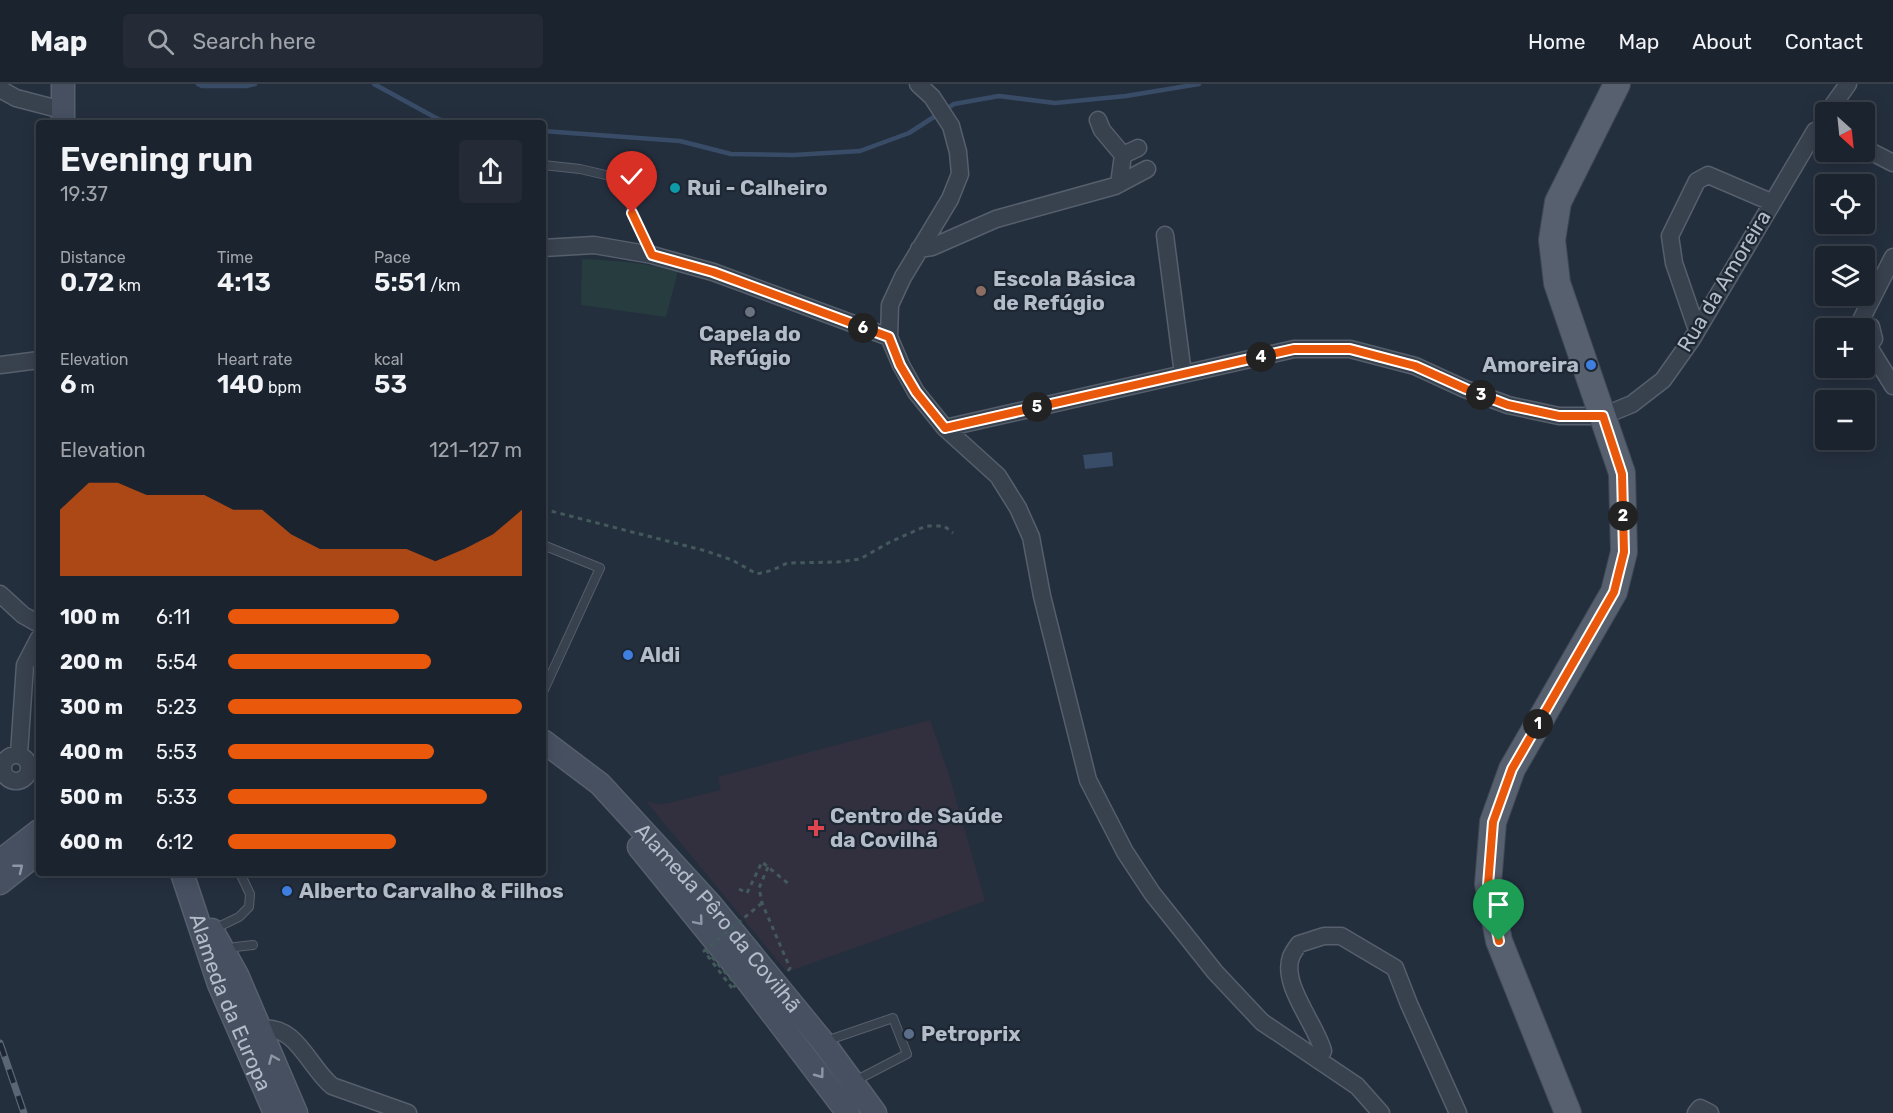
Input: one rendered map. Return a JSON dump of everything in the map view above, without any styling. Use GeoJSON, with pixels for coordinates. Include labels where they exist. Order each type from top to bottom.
{"type":"FeatureCollection","features":[{"type":"Feature","properties":{"kind":"main road"},"geometry":{"type":"LineString","coordinates":[[63,84],[63,117]]}},
{"type":"Feature","properties":{"kind":"main road"},"geometry":{"type":"LineString","coordinates":[[1568,1113],[1499,941],[1488,885],[1493,822],[1512,769],[1614,592],[1624,552],[1622,474],[1557,283],[1552,240],[1558,202],[1617,84]]}},
{"type":"Feature","properties":{"kind":"main road","name":"Alameda Pêro da Covilhã"},"geometry":{"type":"LineString","coordinates":[[546,743],[600,784],[711,905],[823,1042],[875,1113]]}},
{"type":"Feature","properties":{"kind":"main road","name":"Alameda Pêro da Covilhã"},"geometry":{"type":"LineString","coordinates":[[546,761],[591,796],[636,844],[743,975],[848,1113]]}},
{"type":"Feature","properties":{"kind":"main road"},"geometry":{"type":"LineString","coordinates":[[0,861],[36,833]]}},
{"type":"Feature","properties":{"kind":"main road"},"geometry":{"type":"LineString","coordinates":[[0,884],[36,854]]}},
{"type":"Feature","properties":{"kind":"main road","name":"Alameda da Europa"},"geometry":{"type":"LineString","coordinates":[[185,881],[237,975],[296,1113]]}},
{"type":"Feature","properties":{"kind":"main road","name":"Alameda da Europa"},"geometry":{"type":"LineString","coordinates":[[185,881],[219,984],[274,1113]]}},
{"type":"Feature","properties":{"kind":"street"},"geometry":{"type":"LineString","coordinates":[[918,84],[936,103],[951,126],[958,152],[960,174],[950,199],[903,277],[890,305],[889,337],[900,365],[916,392],[945,428],[998,476],[1018,508],[1031,537],[1050,628],[1088,780],[1125,852],[1152,892],[1215,972],[1262,1022],[1358,1086],[1381,1113]]}},
{"type":"Feature","properties":{"kind":"street","name":"Rua da Amoreira"},"geometry":{"type":"LineString","coordinates":[[1835,102],[1848,84]]}},
{"type":"Feature","properties":{"kind":"street"},"geometry":{"type":"LineString","coordinates":[[0,89],[63,117]]}},
{"type":"Feature","properties":{"kind":"street"},"geometry":{"type":"LineString","coordinates":[[1098,120],[1102,130],[1131,151],[1119,184]]}},
{"type":"Feature","properties":{"kind":"street","name":"Rua da Amoreira"},"geometry":{"type":"LineString","coordinates":[[1603,416],[1632,404],[1663,380],[1697,330],[1771,202],[1815,138]]}},
{"type":"Feature","properties":{"kind":"street"},"geometry":{"type":"LineString","coordinates":[[1875,154],[1893,163]]}},
{"type":"Feature","properties":{"kind":"street"},"geometry":{"type":"LineString","coordinates":[[919,249],[932,247],[996,219],[1119,184],[1147,169]]}},
{"type":"Feature","properties":{"kind":"street"},"geometry":{"type":"LineString","coordinates":[[1697,330],[1674,262],[1670,236],[1697,181],[1708,175],[1771,202]]}},
{"type":"Feature","properties":{"kind":"street"},"geometry":{"type":"LineString","coordinates":[[1164,235],[1183,374]]}},
{"type":"Feature","properties":{"kind":"street"},"geometry":{"type":"LineString","coordinates":[[546,248],[594,245],[652,255],[713,272],[889,337]]}},
{"type":"Feature","properties":{"kind":"street"},"geometry":{"type":"LineString","coordinates":[[1859,318],[1893,257]]}},
{"type":"Feature","properties":{"kind":"street"},"geometry":{"type":"LineString","coordinates":[[945,428],[1294,349],[1350,349],[1415,366],[1508,405],[1559,416],[1603,416]]}},
{"type":"Feature","properties":{"kind":"street"},"geometry":{"type":"LineString","coordinates":[[0,365],[36,360]]}},
{"type":"Feature","properties":{"kind":"street"},"geometry":{"type":"LineString","coordinates":[[1875,360],[1893,386]]}},
{"type":"Feature","properties":{"kind":"street"},"geometry":{"type":"LineString","coordinates":[[0,594],[23,615],[36,622]]}},
{"type":"Feature","properties":{"kind":"street"},"geometry":{"type":"LineString","coordinates":[[19,754],[25,665],[36,644]]}},
{"type":"Feature","properties":{"kind":"street"},"geometry":{"type":"LineString","coordinates":[[1318,1060],[1323,1051],[1321,1041],[1295,992],[1289,970],[1291,957],[1299,944],[1324,936],[1341,936],[1395,968],[1458,1113]]}},
{"type":"Feature","properties":{"kind":"street"},"geometry":{"type":"LineString","coordinates":[[260,1029],[271,1027],[289,1035],[321,1078],[332,1086],[408,1113]]}},
{"type":"Feature","properties":{"kind":"street"},"geometry":{"type":"LineString","coordinates":[[1696,1113],[1700,1108],[1710,1113]]}},
{"type":"Feature","properties":{"kind":"lane"},"geometry":{"type":"LineString","coordinates":[[546,165],[623,179],[629,187],[632,213],[652,255]]}},
{"type":"Feature","properties":{"kind":"lane"},"geometry":{"type":"LineString","coordinates":[[546,546],[600,568],[546,685]]}},
{"type":"Feature","properties":{"kind":"lane"},"geometry":{"type":"LineString","coordinates":[[212,930],[239,917],[249,906],[249,894],[241,876]]}},
{"type":"Feature","properties":{"kind":"lane"},"geometry":{"type":"LineString","coordinates":[[225,953],[235,947],[253,945]]}},
{"type":"Feature","properties":{"kind":"lane"},"geometry":{"type":"LineString","coordinates":[[823,1042],[893,1018],[907,1054],[853,1082]]}},
{"type":"Feature","properties":{"kind":"path"},"geometry":{"type":"LineString","coordinates":[[546,510],[706,550],[732,560],[757,574],[787,563],[860,559],[926,526],[944,526],[953,533]]}},
{"type":"Feature","properties":{"kind":"path"},"geometry":{"type":"LineString","coordinates":[[739,889],[747,893],[762,862],[790,885]]}},
{"type":"Feature","properties":{"kind":"path"},"geometry":{"type":"LineString","coordinates":[[768,867],[759,888],[762,903],[790,968],[786,979]]}},
{"type":"Feature","properties":{"kind":"path"},"geometry":{"type":"LineString","coordinates":[[704,951],[762,903]]}},
{"type":"Feature","properties":{"kind":"path"},"geometry":{"type":"LineString","coordinates":[[707,949],[736,985],[732,988],[704,951],[707,949]]}},
{"type":"Feature","properties":{"kind":"path"},"geometry":{"type":"LineString","coordinates":[[704,951],[730,986]]}},
{"type":"Feature","properties":{"kind":"shaded area","name":"Centro de Saúde da Covilhã"},"geometry":{"type":"Polygon","coordinates":[[[930,720],[949,775],[985,901],[787,972],[646,801],[655,804],[669,803],[721,790],[718,777],[930,720]]]}},
{"type":"Feature","properties":{"kind":"green space"},"geometry":{"type":"Polygon","coordinates":[[[582,259],[630,262],[678,271],[666,317],[581,305],[582,259]]]}},
{"type":"Feature","properties":{"kind":"water"},"geometry":{"type":"Polygon","coordinates":[[[1112,452],[1113,466],[1085,469],[1083,455],[1112,452]]]}},
{"type":"Feature","properties":{"kind":"waterway"},"geometry":{"type":"LineString","coordinates":[[198,84],[202,86],[255,84]]}},
{"type":"Feature","properties":{"kind":"waterway"},"geometry":{"type":"LineString","coordinates":[[374,84],[441,120]]}},
{"type":"Feature","properties":{"kind":"waterway"},"geometry":{"type":"LineString","coordinates":[[546,131],[680,141],[731,154],[794,155],[860,151],[909,133],[954,104],[999,96],[1055,103],[1126,96],[1199,84]]}},
{"type":"Feature","properties":{"kind":"railway"},"geometry":{"type":"LineString","coordinates":[[0,1043],[24,1113]]}},
{"type":"Feature","properties":{"kind":"place","name":"Rui - Calheiro"},"geometry":{"type":"Point","coordinates":[675,188]}},
{"type":"Feature","properties":{"kind":"place","name":"Escola Básica de Refúgio"},"geometry":{"type":"Point","coordinates":[981,291]}},
{"type":"Feature","properties":{"kind":"place","name":"Capela do Refúgio"},"geometry":{"type":"Point","coordinates":[750,312]}},
{"type":"Feature","properties":{"kind":"place","name":"Amoreira"},"geometry":{"type":"Point","coordinates":[1591,365]}},
{"type":"Feature","properties":{"kind":"place","name":"Aldi"},"geometry":{"type":"Point","coordinates":[628,655]}},
{"type":"Feature","properties":{"kind":"place","name":"Centro de Saúde da Covilhã"},"geometry":{"type":"Point","coordinates":[816,828]}},
{"type":"Feature","properties":{"kind":"place","name":"Alberto Carvalho & Filhos"},"geometry":{"type":"Point","coordinates":[287,891]}},
{"type":"Feature","properties":{"kind":"place","name":"Petroprix"},"geometry":{"type":"Point","coordinates":[909,1034]}},
{"type":"Feature","properties":{"kind":"route"},"geometry":{"type":"LineString","coordinates":[[632,213],[652,255],[713,272],[889,337],[900,365],[916,392],[945,428],[1294,349],[1350,349],[1415,366],[1508,405],[1559,416],[1603,416],[1622,474],[1624,552],[1614,592],[1512,769],[1493,822],[1488,885],[1499,941]]}}]}
